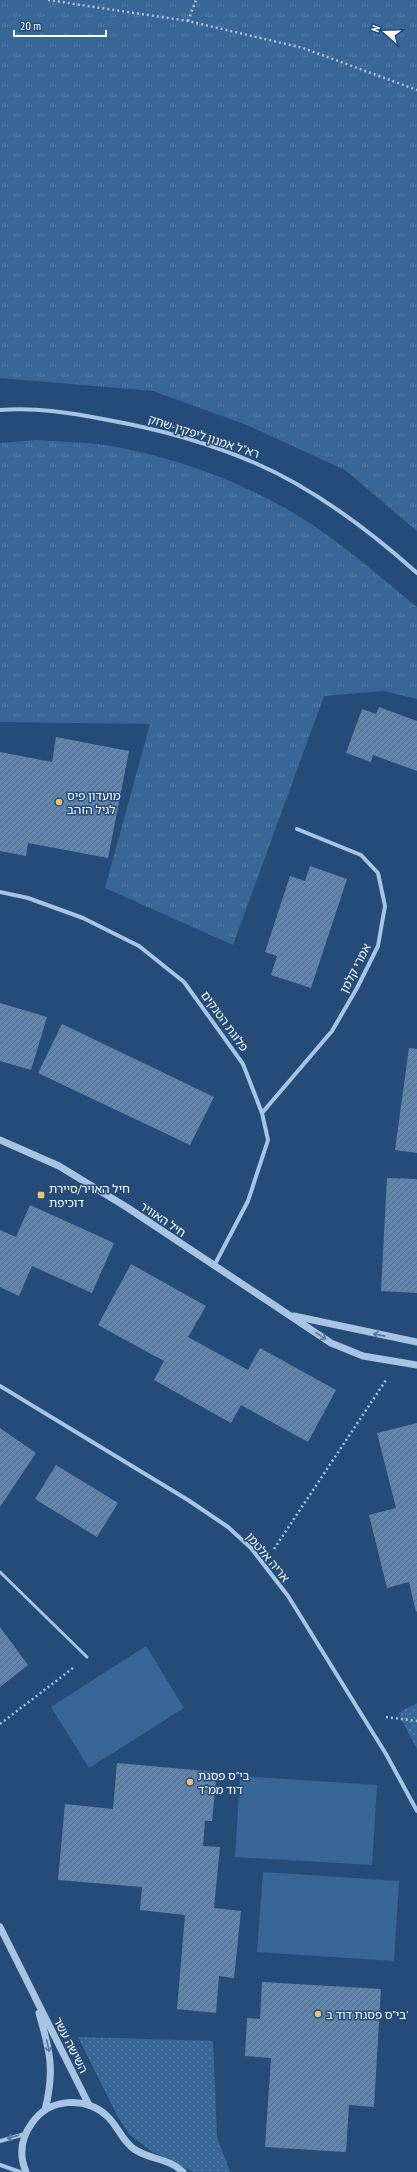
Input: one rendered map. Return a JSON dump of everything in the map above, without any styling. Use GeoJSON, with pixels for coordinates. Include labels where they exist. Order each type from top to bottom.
{"type":"FeatureCollection","features":[{"type":"Feature","properties":{"kind":"street","name":"רא\"ל אמנון ליפקין-שחק"},"geometry":{"type":"LineString","coordinates":[[0,410],[22,408],[70,413],[140,426],[201,443],[256,463],[302,487],[348,516],[417,573]]}},
{"type":"Feature","properties":{"kind":"street","name":"אמרי קלמן"},"geometry":{"type":"LineString","coordinates":[[262,1113],[332,1031],[357,988],[378,946],[385,906],[378,873],[361,855],[297,829]]}},
{"type":"Feature","properties":{"kind":"street","name":"פלוגת הטנקים"},"geometry":{"type":"LineString","coordinates":[[0,892],[28,898],[83,918],[140,946],[184,982],[243,1064],[262,1113],[268,1140],[248,1200],[214,1266]]}},
{"type":"Feature","properties":{"kind":"street","name":"חיל האוויר"},"geometry":{"type":"LineString","coordinates":[[0,1140],[59,1166],[128,1208],[331,1343],[363,1356],[417,1365]]}},
{"type":"Feature","properties":{"kind":"street","name":"חיל האוויר"},"geometry":{"type":"LineString","coordinates":[[288,1314],[327,1324],[417,1342]]}},
{"type":"Feature","properties":{"kind":"street","name":"אריה אלטמן"},"geometry":{"type":"LineString","coordinates":[[0,1386],[200,1508],[228,1528],[251,1548],[288,1596],[386,1754],[417,1811]]}},
{"type":"Feature","properties":{"kind":"street","name":"השישה עשר"},"geometry":{"type":"LineString","coordinates":[[0,1927],[33,1996],[89,2105]]}},
{"type":"Feature","properties":{"kind":"street","name":"השישה עשר"},"geometry":{"type":"LineString","coordinates":[[33,1996],[50,2056],[51,2087],[45,2110]]}},
{"type":"Feature","properties":{"kind":"street"},"geometry":{"type":"LineString","coordinates":[[26,2172],[22,2150],[26,2134],[34,2120],[45,2110],[66,2102],[89,2105],[108,2117],[124,2139],[133,2148],[140,2152],[171,2162],[184,2172]]}},
{"type":"Feature","properties":{"kind":"street"},"geometry":{"type":"LineString","coordinates":[[0,2141],[26,2134]]}},
{"type":"Feature","properties":{"kind":"street"},"geometry":{"type":"LineString","coordinates":[[0,2165],[20,2172]]}},
{"type":"Feature","properties":{"kind":"lane"},"geometry":{"type":"LineString","coordinates":[[0,1572],[87,1657]]}},
{"type":"Feature","properties":{"kind":"path"},"geometry":{"type":"LineString","coordinates":[[48,0],[188,21],[303,48],[417,90]]}},
{"type":"Feature","properties":{"kind":"path"},"geometry":{"type":"LineString","coordinates":[[188,21],[196,0]]}},
{"type":"Feature","properties":{"kind":"path"},"geometry":{"type":"LineString","coordinates":[[263,1564],[398,1362]]}},
{"type":"Feature","properties":{"kind":"path"},"geometry":{"type":"LineString","coordinates":[[0,1724],[87,1657]]}},
{"type":"Feature","properties":{"kind":"path"},"geometry":{"type":"LineString","coordinates":[[362,1715],[417,1721]]}},
{"type":"Feature","properties":{"kind":"green space"},"geometry":{"type":"Polygon","coordinates":[[[0,0],[417,0],[417,531],[345,470],[247,425],[153,391],[0,378],[0,0]]]}},
{"type":"Feature","properties":{"kind":"green space"},"geometry":{"type":"Polygon","coordinates":[[[37,440],[103,445],[137,451],[162,457],[210,473],[234,483],[280,505],[317,528],[361,561],[417,607],[417,699],[384,691],[324,696],[233,945],[105,888],[150,724],[0,722],[0,443],[37,440]]]}},
{"type":"Feature","properties":{"kind":"green space"},"geometry":{"type":"Polygon","coordinates":[[[146,1646],[184,1708],[89,1768],[51,1707],[146,1646]]]}},
{"type":"Feature","properties":{"kind":"green space"},"geometry":{"type":"Polygon","coordinates":[[[417,1703],[417,1749],[398,1713],[417,1703]]]}},
{"type":"Feature","properties":{"kind":"green space"},"geometry":{"type":"Polygon","coordinates":[[[240,1776],[377,1785],[372,1865],[235,1857],[240,1776]]]}},
{"type":"Feature","properties":{"kind":"green space"},"geometry":{"type":"Polygon","coordinates":[[[263,1872],[399,1881],[394,1961],[257,1952],[263,1872]]]}},
{"type":"Feature","properties":{"kind":"green space"},"geometry":{"type":"Polygon","coordinates":[[[78,2037],[213,2041],[217,2137],[230,2172],[193,2172],[151,2151],[130,2135],[118,2117],[78,2037]]]}},
{"type":"Feature","properties":{"kind":"building"},"geometry":{"type":"Polygon","coordinates":[[[379,707],[417,721],[417,771],[373,755],[371,762],[346,753],[362,709],[376,714],[379,707]]]}},
{"type":"Feature","properties":{"kind":"building","name":"מועדון פיס לגיל הזהב"},"geometry":{"type":"Polygon","coordinates":[[[56,737],[129,751],[108,858],[28,843],[26,856],[0,851],[0,752],[52,762],[56,737]]]}},
{"type":"Feature","properties":{"kind":"building"},"geometry":{"type":"Polygon","coordinates":[[[310,866],[347,879],[311,988],[271,975],[277,956],[265,952],[290,876],[305,881],[310,866]]]}},
{"type":"Feature","properties":{"kind":"building"},"geometry":{"type":"Polygon","coordinates":[[[0,1003],[47,1017],[31,1070],[0,1061],[0,1003]]]}},
{"type":"Feature","properties":{"kind":"building"},"geometry":{"type":"Polygon","coordinates":[[[62,1024],[214,1097],[190,1145],[38,1073],[62,1024]]]}},
{"type":"Feature","properties":{"kind":"building"},"geometry":{"type":"Polygon","coordinates":[[[409,1048],[417,1049],[417,1153],[395,1150],[409,1048]]]}},
{"type":"Feature","properties":{"kind":"building"},"geometry":{"type":"Polygon","coordinates":[[[387,1178],[417,1179],[417,1293],[381,1291],[387,1178]]]}},
{"type":"Feature","properties":{"kind":"building"},"geometry":{"type":"Polygon","coordinates":[[[30,1205],[114,1243],[92,1293],[32,1266],[19,1296],[0,1287],[0,1230],[16,1237],[30,1205]]]}},
{"type":"Feature","properties":{"kind":"building"},"geometry":{"type":"Polygon","coordinates":[[[131,1264],[206,1306],[188,1337],[248,1370],[260,1348],[336,1390],[308,1442],[241,1405],[231,1423],[154,1380],[164,1361],[98,1325],[131,1264]]]}},
{"type":"Feature","properties":{"kind":"building"},"geometry":{"type":"Polygon","coordinates":[[[417,1423],[416,1612],[409,1582],[387,1588],[369,1515],[396,1508],[377,1433],[417,1423]]]}},
{"type":"Feature","properties":{"kind":"building"},"geometry":{"type":"Polygon","coordinates":[[[0,1428],[36,1453],[0,1507],[0,1428]]]}},
{"type":"Feature","properties":{"kind":"building"},"geometry":{"type":"Polygon","coordinates":[[[56,1465],[118,1503],[97,1537],[35,1499],[56,1465]]]}},
{"type":"Feature","properties":{"kind":"building"},"geometry":{"type":"Polygon","coordinates":[[[0,1627],[28,1665],[0,1687],[0,1627]]]}},
{"type":"Feature","properties":{"kind":"building"},"geometry":{"type":"Polygon","coordinates":[[[117,1763],[217,1772],[212,1821],[205,1821],[203,1846],[220,1847],[214,1908],[241,1911],[234,1978],[219,1976],[216,2013],[177,2009],[185,1915],[140,1910],[142,1887],[58,1880],[65,1804],[113,1809],[117,1763]]]}},
{"type":"Feature","properties":{"kind":"building"},"geometry":{"type":"Polygon","coordinates":[[[262,1982],[381,1989],[374,2107],[349,2105],[346,2152],[265,2147],[271,2058],[245,2056],[247,2018],[260,2019],[262,1982]]]}},
{"type":"Feature","properties":{"kind":"place","name":"מועדון פיס לגיל הזהב"},"geometry":{"type":"Point","coordinates":[59,802]}},
{"type":"Feature","properties":{"kind":"place","name":"חיל האויר/סיירת דוכיפת"},"geometry":{"type":"Point","coordinates":[41,1195]}},
{"type":"Feature","properties":{"kind":"place","name":"בי\"ס פסגת דוד ממ\"ד"},"geometry":{"type":"Point","coordinates":[190,1782]}},
{"type":"Feature","properties":{"kind":"place","name":"בי\"ס פסגת דוד ב'"},"geometry":{"type":"Point","coordinates":[318,2014]}}]}
